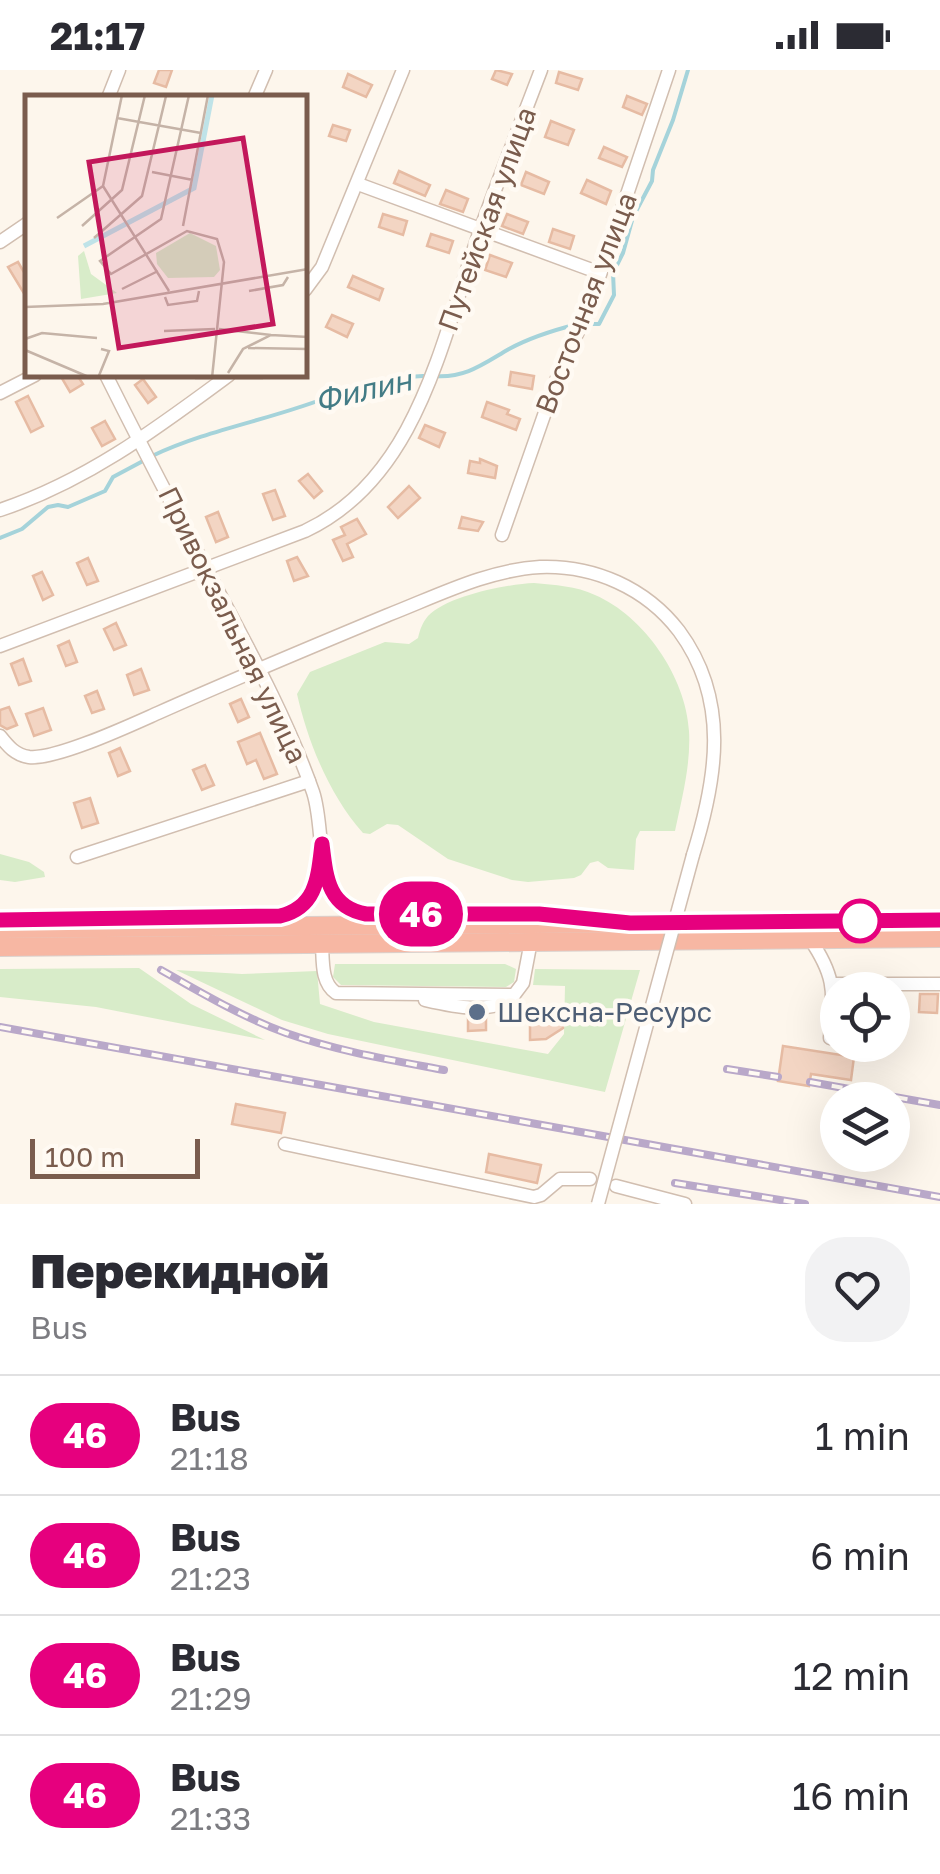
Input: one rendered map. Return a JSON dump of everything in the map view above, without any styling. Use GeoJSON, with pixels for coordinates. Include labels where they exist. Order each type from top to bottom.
{"type":"FeatureCollection","features":[{"type":"Feature","properties":{"kind":"highway"},"geometry":{"type":"LineString","coordinates":[[0,928],[940,920]]}},
{"type":"Feature","properties":{"kind":"highway"},"geometry":{"type":"LineString","coordinates":[[0,947],[940,938]]}},
{"type":"Feature","properties":{"kind":"street"},"geometry":{"type":"LineString","coordinates":[[109,95],[119,70]]}},
{"type":"Feature","properties":{"kind":"street"},"geometry":{"type":"LineString","coordinates":[[255,95],[266,70]]}},
{"type":"Feature","properties":{"kind":"street"},"geometry":{"type":"LineString","coordinates":[[308,286],[322,266],[404,70]]}},
{"type":"Feature","properties":{"kind":"street","name":"Путейская улица"},"geometry":{"type":"LineString","coordinates":[[0,646],[207,570],[327,520],[352,503],[376,476],[427,390],[480,230],[541,70]]}},
{"type":"Feature","properties":{"kind":"street","name":"Восточная улица"},"geometry":{"type":"LineString","coordinates":[[502,535],[563,361],[586,316],[669,70]]}},
{"type":"Feature","properties":{"kind":"street"},"geometry":{"type":"LineString","coordinates":[[358,184],[600,273]]}},
{"type":"Feature","properties":{"kind":"street"},"geometry":{"type":"LineString","coordinates":[[0,242],[25,225]]}},
{"type":"Feature","properties":{"kind":"street"},"geometry":{"type":"LineString","coordinates":[[0,393],[29,378]]}},
{"type":"Feature","properties":{"kind":"street","name":"Привокзальная улица"},"geometry":{"type":"LineString","coordinates":[[108,378],[260,668],[309,781],[331,892],[344,907],[353,912],[539,914],[630,923]]}},
{"type":"Feature","properties":{"kind":"street"},"geometry":{"type":"LineString","coordinates":[[0,510],[143,447],[225,378]]}},
{"type":"Feature","properties":{"kind":"street"},"geometry":{"type":"LineString","coordinates":[[0,736],[11,751],[28,757],[44,756],[125,728],[260,668],[446,592],[503,573],[557,568],[587,571],[613,580],[650,601],[670,620],[695,655],[708,686],[716,750],[694,855],[598,1204]]}},
{"type":"Feature","properties":{"kind":"street"},"geometry":{"type":"LineString","coordinates":[[76,856],[309,781]]}},
{"type":"Feature","properties":{"kind":"street"},"geometry":{"type":"LineString","coordinates":[[0,920],[280,916],[299,910],[313,895],[322,844]]}},
{"type":"Feature","properties":{"kind":"street"},"geometry":{"type":"LineString","coordinates":[[810,939],[829,972]]}},
{"type":"Feature","properties":{"kind":"street"},"geometry":{"type":"LineString","coordinates":[[322,945],[323,971],[329,988],[336,993],[514,996],[523,983],[531,941]]}},
{"type":"Feature","properties":{"kind":"street"},"geometry":{"type":"LineString","coordinates":[[910,984],[940,984]]}},
{"type":"Feature","properties":{"kind":"street"},"geometry":{"type":"LineString","coordinates":[[285,1144],[534,1196],[560,1179],[590,1180]]}},
{"type":"Feature","properties":{"kind":"street"},"geometry":{"type":"LineString","coordinates":[[616,1186],[685,1204]]}},
{"type":"Feature","properties":{"kind":"green space"},"geometry":{"type":"Polygon","coordinates":[[[534,583],[580,590],[613,605],[645,633],[680,690],[689,743],[675,831],[640,831],[634,870],[608,868],[598,861],[574,878],[512,880],[448,859],[398,825],[387,824],[370,834],[363,833],[331,786],[307,731],[297,694],[310,672],[385,642],[409,644],[418,638],[428,616],[463,597],[534,583]]]}},
{"type":"Feature","properties":{"kind":"green space"},"geometry":{"type":"Polygon","coordinates":[[[0,854],[29,862],[45,877],[0,880],[0,854]]]}},
{"type":"Feature","properties":{"kind":"green space"},"geometry":{"type":"Polygon","coordinates":[[[335,964],[505,964],[516,969],[514,982],[506,987],[341,985],[333,977],[335,964]]]}},
{"type":"Feature","properties":{"kind":"green space"},"geometry":{"type":"Polygon","coordinates":[[[139,968],[191,1004],[265,1040],[96,1007],[0,997],[0,969],[139,968]]]}},
{"type":"Feature","properties":{"kind":"green space"},"geometry":{"type":"Polygon","coordinates":[[[535,969],[640,970],[605,1092],[328,1034],[282,1020],[176,970],[242,974],[317,971],[320,1004],[374,1022],[548,1054],[564,1034],[565,986],[533,985],[535,969]]]}},
{"type":"Feature","properties":{"kind":"building"},"geometry":{"type":"Polygon","coordinates":[[[159,70],[172,70],[166,87],[154,83],[159,70]]]}},
{"type":"Feature","properties":{"kind":"building"},"geometry":{"type":"Polygon","coordinates":[[[496,70],[512,74],[507,85],[492,79],[496,70]]]}},
{"type":"Feature","properties":{"kind":"building"},"geometry":{"type":"Polygon","coordinates":[[[559,72],[582,79],[578,90],[556,83],[559,72]]]}},
{"type":"Feature","properties":{"kind":"building"},"geometry":{"type":"Polygon","coordinates":[[[348,74],[372,85],[366,97],[343,87],[348,74]]]}},
{"type":"Feature","properties":{"kind":"building"},"geometry":{"type":"Polygon","coordinates":[[[627,96],[647,104],[642,115],[623,107],[627,96]]]}},
{"type":"Feature","properties":{"kind":"building"},"geometry":{"type":"Polygon","coordinates":[[[551,121],[574,130],[568,145],[545,137],[551,121]]]}},
{"type":"Feature","properties":{"kind":"building"},"geometry":{"type":"Polygon","coordinates":[[[333,125],[350,130],[346,141],[329,136],[333,125]]]}},
{"type":"Feature","properties":{"kind":"building"},"geometry":{"type":"Polygon","coordinates":[[[604,147],[627,157],[622,167],[599,158],[604,147]]]}},
{"type":"Feature","properties":{"kind":"building"},"geometry":{"type":"Polygon","coordinates":[[[399,171],[430,185],[425,196],[394,183],[399,171]]]}},
{"type":"Feature","properties":{"kind":"building"},"geometry":{"type":"Polygon","coordinates":[[[526,172],[549,182],[544,194],[521,185],[526,172]]]}},
{"type":"Feature","properties":{"kind":"building"},"geometry":{"type":"Polygon","coordinates":[[[587,180],[611,191],[606,204],[581,193],[587,180]]]}},
{"type":"Feature","properties":{"kind":"building"},"geometry":{"type":"Polygon","coordinates":[[[446,190],[468,199],[463,212],[440,204],[446,190]]]}},
{"type":"Feature","properties":{"kind":"building"},"geometry":{"type":"Polygon","coordinates":[[[383,214],[407,221],[403,235],[379,227],[383,214]]]}},
{"type":"Feature","properties":{"kind":"building"},"geometry":{"type":"Polygon","coordinates":[[[507,214],[528,222],[523,234],[502,226],[507,214]]]}},
{"type":"Feature","properties":{"kind":"building"},"geometry":{"type":"Polygon","coordinates":[[[553,229],[574,236],[570,249],[549,242],[553,229]]]}},
{"type":"Feature","properties":{"kind":"building"},"geometry":{"type":"Polygon","coordinates":[[[431,234],[453,241],[449,253],[427,246],[431,234]]]}},
{"type":"Feature","properties":{"kind":"building"},"geometry":{"type":"Polygon","coordinates":[[[490,255],[512,263],[506,277],[485,270],[490,255]]]}},
{"type":"Feature","properties":{"kind":"building"},"geometry":{"type":"Polygon","coordinates":[[[18,262],[25,274],[25,295],[8,267],[18,262]]]}},
{"type":"Feature","properties":{"kind":"building"},"geometry":{"type":"Polygon","coordinates":[[[353,276],[383,289],[379,300],[348,287],[353,276]]]}},
{"type":"Feature","properties":{"kind":"building"},"geometry":{"type":"Polygon","coordinates":[[[332,315],[353,324],[347,337],[326,327],[332,315]]]}},
{"type":"Feature","properties":{"kind":"building"},"geometry":{"type":"Polygon","coordinates":[[[511,372],[534,376],[532,389],[509,385],[511,372]]]}},
{"type":"Feature","properties":{"kind":"building"},"geometry":{"type":"Polygon","coordinates":[[[62,378],[79,378],[83,384],[70,392],[62,378]]]}},
{"type":"Feature","properties":{"kind":"building"},"geometry":{"type":"Polygon","coordinates":[[[143,379],[156,397],[148,403],[135,385],[143,379]]]}},
{"type":"Feature","properties":{"kind":"building"},"geometry":{"type":"Polygon","coordinates":[[[28,396],[43,426],[31,432],[16,402],[28,396]]]}},
{"type":"Feature","properties":{"kind":"building"},"geometry":{"type":"Polygon","coordinates":[[[487,402],[520,419],[516,430],[482,417],[487,402]]]}},
{"type":"Feature","properties":{"kind":"building"},"geometry":{"type":"Polygon","coordinates":[[[105,421],[115,439],[102,446],[92,428],[105,421]]]}},
{"type":"Feature","properties":{"kind":"building"},"geometry":{"type":"Polygon","coordinates":[[[425,425],[445,433],[439,447],[419,438],[425,425]]]}},
{"type":"Feature","properties":{"kind":"building"},"geometry":{"type":"Polygon","coordinates":[[[480,459],[497,466],[495,478],[468,473],[470,461],[480,463],[480,459]]]}},
{"type":"Feature","properties":{"kind":"building"},"geometry":{"type":"Polygon","coordinates":[[[308,474],[322,491],[314,498],[299,481],[308,474]]]}},
{"type":"Feature","properties":{"kind":"building"},"geometry":{"type":"Polygon","coordinates":[[[409,486],[420,498],[398,518],[388,507],[409,486]]]}},
{"type":"Feature","properties":{"kind":"building"},"geometry":{"type":"Polygon","coordinates":[[[275,490],[285,516],[273,520],[263,494],[275,490]]]}},
{"type":"Feature","properties":{"kind":"building"},"geometry":{"type":"Polygon","coordinates":[[[218,512],[228,537],[216,542],[206,517],[218,512]]]}},
{"type":"Feature","properties":{"kind":"building"},"geometry":{"type":"Polygon","coordinates":[[[462,517],[483,522],[478,531],[459,528],[462,517]]]}},
{"type":"Feature","properties":{"kind":"building"},"geometry":{"type":"Polygon","coordinates":[[[357,519],[366,534],[347,544],[353,557],[343,561],[333,540],[345,535],[341,527],[357,519]]]}},
{"type":"Feature","properties":{"kind":"building"},"geometry":{"type":"Polygon","coordinates":[[[297,557],[308,576],[294,581],[287,561],[297,557]]]}},
{"type":"Feature","properties":{"kind":"building"},"geometry":{"type":"Polygon","coordinates":[[[88,558],[98,581],[87,585],[77,563],[88,558]]]}},
{"type":"Feature","properties":{"kind":"building"},"geometry":{"type":"Polygon","coordinates":[[[42,572],[53,595],[43,600],[33,576],[42,572]]]}},
{"type":"Feature","properties":{"kind":"building"},"geometry":{"type":"Polygon","coordinates":[[[116,623],[126,645],[114,650],[104,629],[116,623]]]}},
{"type":"Feature","properties":{"kind":"building"},"geometry":{"type":"Polygon","coordinates":[[[69,641],[77,662],[66,666],[58,646],[69,641]]]}},
{"type":"Feature","properties":{"kind":"building"},"geometry":{"type":"Polygon","coordinates":[[[23,659],[31,681],[19,685],[11,664],[23,659]]]}},
{"type":"Feature","properties":{"kind":"building"},"geometry":{"type":"Polygon","coordinates":[[[141,669],[149,690],[134,695],[127,675],[141,669]]]}},
{"type":"Feature","properties":{"kind":"building"},"geometry":{"type":"Polygon","coordinates":[[[97,691],[104,709],[92,713],[85,696],[97,691]]]}},
{"type":"Feature","properties":{"kind":"building"},"geometry":{"type":"Polygon","coordinates":[[[241,699],[249,717],[238,722],[230,704],[241,699]]]}},
{"type":"Feature","properties":{"kind":"building"},"geometry":{"type":"Polygon","coordinates":[[[9,707],[17,725],[7,729],[0,725],[0,710],[9,707]]]}},
{"type":"Feature","properties":{"kind":"building"},"geometry":{"type":"Polygon","coordinates":[[[43,708],[51,730],[34,736],[26,714],[43,708]]]}},
{"type":"Feature","properties":{"kind":"building"},"geometry":{"type":"Polygon","coordinates":[[[260,733],[277,774],[264,779],[256,760],[247,764],[238,742],[260,733]]]}},
{"type":"Feature","properties":{"kind":"building"},"geometry":{"type":"Polygon","coordinates":[[[120,748],[130,771],[118,776],[109,753],[120,748]]]}},
{"type":"Feature","properties":{"kind":"building"},"geometry":{"type":"Polygon","coordinates":[[[205,765],[214,785],[202,790],[193,770],[205,765]]]}},
{"type":"Feature","properties":{"kind":"building"},"geometry":{"type":"Polygon","coordinates":[[[90,798],[98,823],[82,828],[74,803],[90,798]]]}},
{"type":"Feature","properties":{"kind":"building"},"geometry":{"type":"Polygon","coordinates":[[[920,994],[938,994],[937,1013],[919,1012],[920,994]]]}},
{"type":"Feature","properties":{"kind":"building"},"geometry":{"type":"Polygon","coordinates":[[[546,1008],[546,1012],[562,1011],[563,1028],[546,1039],[530,1040],[530,1009],[546,1008]]]}},
{"type":"Feature","properties":{"kind":"building"},"geometry":{"type":"Polygon","coordinates":[[[468,1017],[486,1017],[486,1030],[468,1031],[468,1017]]]}},
{"type":"Feature","properties":{"kind":"building"},"geometry":{"type":"Polygon","coordinates":[[[783,1046],[820,1052],[820,1062],[853,1062],[851,1080],[811,1074],[809,1086],[778,1081],[783,1046]]]}},
{"type":"Feature","properties":{"kind":"building"},"geometry":{"type":"Polygon","coordinates":[[[236,1104],[285,1113],[281,1133],[232,1124],[236,1104]]]}},
{"type":"Feature","properties":{"kind":"building"},"geometry":{"type":"Polygon","coordinates":[[[489,1154],[541,1165],[537,1183],[486,1172],[489,1154]]]}},
{"type":"Feature","properties":{"kind":"waterway","name":"Филин"},"geometry":{"type":"LineString","coordinates":[[587,324],[599,324],[614,295],[613,273],[633,217],[652,181],[688,70]]}},
{"type":"Feature","properties":{"kind":"waterway","name":"Филин"},"geometry":{"type":"LineString","coordinates":[[435,376],[465,372],[526,341],[578,324]]}},
{"type":"Feature","properties":{"kind":"waterway","name":"Филин"},"geometry":{"type":"LineString","coordinates":[[152,456],[336,394],[341,398],[382,383],[425,376]]}},
{"type":"Feature","properties":{"kind":"waterway","name":"Филин"},"geometry":{"type":"LineString","coordinates":[[0,538],[22,529],[48,507],[68,507],[105,491],[113,477],[143,461]]}},
{"type":"Feature","properties":{"kind":"railway"},"geometry":{"type":"LineString","coordinates":[[161,970],[286,1033],[344,1050],[444,1070]]}},
{"type":"Feature","properties":{"kind":"railway"},"geometry":{"type":"LineString","coordinates":[[0,1027],[940,1197]]}},
{"type":"Feature","properties":{"kind":"railway"},"geometry":{"type":"LineString","coordinates":[[727,1069],[778,1077]]}},
{"type":"Feature","properties":{"kind":"railway"},"geometry":{"type":"LineString","coordinates":[[810,1082],[940,1105]]}},
{"type":"Feature","properties":{"kind":"railway"},"geometry":{"type":"LineString","coordinates":[[675,1183],[805,1204]]}},
{"type":"Feature","properties":{"kind":"bus line","name":"46"},"geometry":{"type":"LineString","coordinates":[[0,920],[290,914],[313,895],[322,844],[327,881],[336,900],[353,912],[366,914],[539,914],[630,923],[940,920]]}},
{"type":"Feature","properties":{"kind":"place","name":"Шексна-Ресурс"},"geometry":{"type":"Point","coordinates":[477,1012]}}]}
